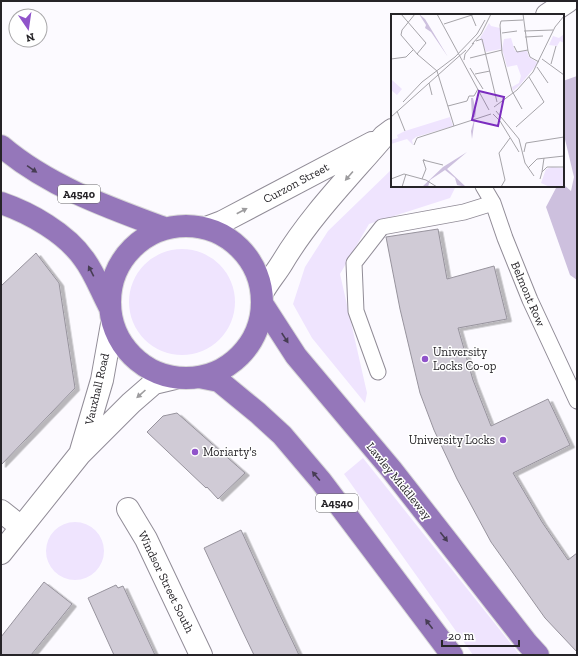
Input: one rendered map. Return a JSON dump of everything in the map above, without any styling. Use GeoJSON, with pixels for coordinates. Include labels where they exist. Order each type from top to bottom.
{"type":"FeatureCollection","features":[{"type":"Feature","properties":{"kind":"highway","name":"A4540"},"geometry":{"type":"LineString","coordinates":[[1,146],[11,155],[42,175],[83,196],[164,228]]}},
{"type":"Feature","properties":{"kind":"highway","name":"A4540"},"geometry":{"type":"LineString","coordinates":[[1,203],[20,209],[46,224],[74,248],[85,260],[111,315],[117,337],[136,360],[161,375],[175,378],[199,377],[219,381],[282,435],[321,481],[452,655]]}},
{"type":"Feature","properties":{"kind":"highway","name":"A4540"},"geometry":{"type":"LineString","coordinates":[[111,315],[111,286],[118,266],[129,250],[146,237],[164,228],[185,225],[206,228],[223,234],[238,246],[250,259],[258,276],[262,299],[257,331],[243,353],[224,369],[199,377]]}},
{"type":"Feature","properties":{"kind":"highway","name":"Lawley Middleway"},"geometry":{"type":"LineString","coordinates":[[262,299],[296,356],[391,468],[526,643],[538,655]]}},
{"type":"Feature","properties":{"kind":"street"},"geometry":{"type":"LineString","coordinates":[[548,14],[568,1]]}},
{"type":"Feature","properties":{"kind":"street","name":"Curzon Street"},"geometry":{"type":"LineString","coordinates":[[206,228],[229,218],[388,133]]}},
{"type":"Feature","properties":{"kind":"street","name":"Curzon Street"},"geometry":{"type":"LineString","coordinates":[[262,299],[268,282],[319,210],[388,133]]}},
{"type":"Feature","properties":{"kind":"street","name":"Vauxhall Road"},"geometry":{"type":"LineString","coordinates":[[80,454],[102,380],[111,315]]}},
{"type":"Feature","properties":{"kind":"street","name":"Vauxhall Road"},"geometry":{"type":"LineString","coordinates":[[1,553],[80,454],[141,393],[154,383],[175,378]]}},
{"type":"Feature","properties":{"kind":"street","name":"Windsor Street South"},"geometry":{"type":"LineString","coordinates":[[128,509],[146,538],[202,655]]}},
{"type":"Feature","properties":{"kind":"street"},"geometry":{"type":"LineString","coordinates":[[1,511],[21,527]]}},
{"type":"Feature","properties":{"kind":"lane","name":"Belmont Row"},"geometry":{"type":"LineString","coordinates":[[484,187],[493,203],[505,238],[530,300],[577,401]]}},
{"type":"Feature","properties":{"kind":"lane"},"geometry":{"type":"LineString","coordinates":[[378,372],[356,311],[354,263],[382,226],[464,212],[493,203]]}},
{"type":"Feature","properties":{"kind":"shaded area"},"geometry":{"type":"Polygon","coordinates":[[[577,76],[577,280],[570,275],[546,207],[556,187],[564,187],[564,185],[571,191],[574,177],[564,135],[564,81],[577,76]]]}},
{"type":"Feature","properties":{"kind":"shaded area"},"geometry":{"type":"Polygon","coordinates":[[[391,170],[391,187],[456,187],[450,198],[369,224],[340,274],[367,393],[365,403],[312,338],[293,304],[305,267],[328,231],[391,170]]]}},
{"type":"Feature","properties":{"kind":"shaded area"},"geometry":{"type":"Polygon","coordinates":[[[182,249],[202,253],[220,264],[231,282],[235,302],[231,322],[220,340],[202,351],[182,355],[162,351],[144,340],[133,322],[129,302],[133,282],[144,264],[162,253],[182,249]]]}},
{"type":"Feature","properties":{"kind":"shaded area"},"geometry":{"type":"Polygon","coordinates":[[[363,458],[520,655],[473,655],[344,474],[363,458]]]}},
{"type":"Feature","properties":{"kind":"shaded area"},"geometry":{"type":"Polygon","coordinates":[[[75,522],[86,524],[99,535],[102,540],[104,551],[102,562],[91,575],[86,578],[75,580],[64,578],[51,567],[48,562],[46,551],[48,540],[59,527],[64,524],[75,522]]]}},
{"type":"Feature","properties":{"kind":"pier"},"geometry":{"type":"Polygon","coordinates":[[[515,1],[531,1],[533,14],[499,14],[498,12],[515,1]]]}},
{"type":"Feature","properties":{"kind":"building","name":"University Locks"},"geometry":{"type":"Polygon","coordinates":[[[438,229],[447,279],[494,266],[507,319],[458,328],[473,380],[491,426],[548,399],[570,445],[513,473],[542,522],[568,560],[577,553],[577,652],[545,618],[491,542],[457,479],[434,430],[420,393],[400,309],[386,237],[438,229]]]}},
{"type":"Feature","properties":{"kind":"building"},"geometry":{"type":"Polygon","coordinates":[[[36,253],[59,283],[75,388],[1,465],[1,286],[36,253]]]}},
{"type":"Feature","properties":{"kind":"building","name":"Moriarty's"},"geometry":{"type":"Polygon","coordinates":[[[177,413],[245,473],[218,499],[147,432],[163,416],[177,413]]]}},
{"type":"Feature","properties":{"kind":"building"},"geometry":{"type":"Polygon","coordinates":[[[241,530],[299,655],[254,655],[242,630],[204,548],[241,530]]]}},
{"type":"Feature","properties":{"kind":"building"},"geometry":{"type":"Polygon","coordinates":[[[44,582],[72,604],[31,655],[1,655],[1,637],[44,582]]]}},
{"type":"Feature","properties":{"kind":"building"},"geometry":{"type":"Polygon","coordinates":[[[116,585],[118,588],[123,586],[155,655],[114,655],[88,598],[116,585]]]}},
{"type":"Feature","properties":{"kind":"place","name":"University Locks Co-op"},"geometry":{"type":"Point","coordinates":[425,359]}},
{"type":"Feature","properties":{"kind":"place","name":"University Locks"},"geometry":{"type":"Point","coordinates":[503,440]}},
{"type":"Feature","properties":{"kind":"place","name":"Moriarty's"},"geometry":{"type":"Point","coordinates":[195,452]}}]}
